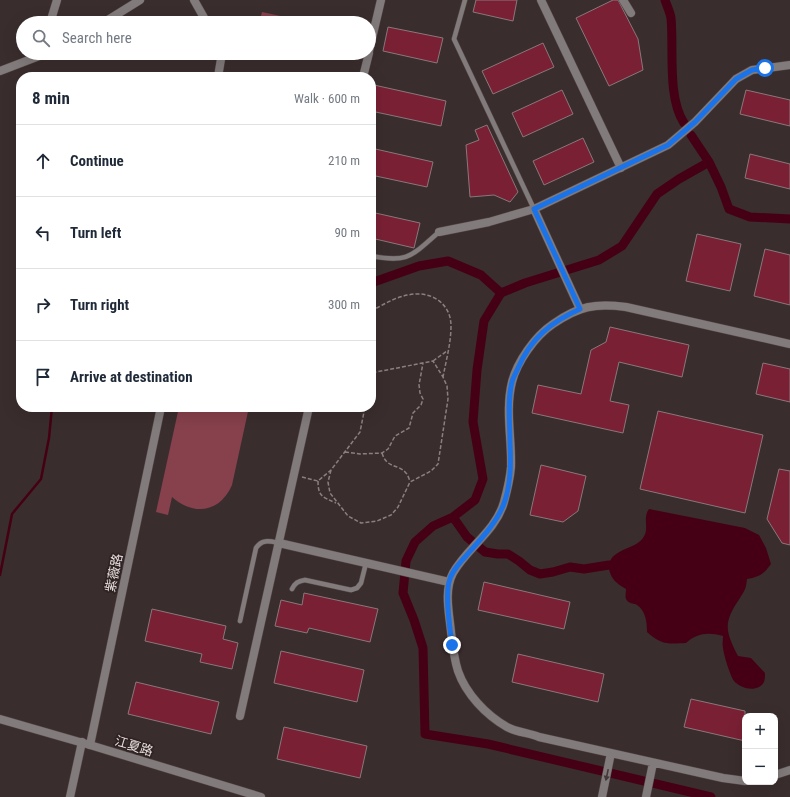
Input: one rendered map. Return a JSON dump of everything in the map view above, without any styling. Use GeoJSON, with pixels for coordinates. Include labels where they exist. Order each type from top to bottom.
{"type":"FeatureCollection","features":[{"type":"Feature","properties":{"kind":"street"},"geometry":{"type":"LineString","coordinates":[[52,16],[57,0]]}},
{"type":"Feature","properties":{"kind":"street"},"geometry":{"type":"LineString","coordinates":[[114,16],[140,0]]}},
{"type":"Feature","properties":{"kind":"street"},"geometry":{"type":"LineString","coordinates":[[194,0],[203,16]]}},
{"type":"Feature","properties":{"kind":"street"},"geometry":{"type":"LineString","coordinates":[[376,22],[381,0]]}},
{"type":"Feature","properties":{"kind":"street"},"geometry":{"type":"LineString","coordinates":[[541,0],[621,168]]}},
{"type":"Feature","properties":{"kind":"street"},"geometry":{"type":"LineString","coordinates":[[623,0],[631,13]]}},
{"type":"Feature","properties":{"kind":"street"},"geometry":{"type":"LineString","coordinates":[[0,71],[29,60]]}},
{"type":"Feature","properties":{"kind":"street"},"geometry":{"type":"LineString","coordinates":[[219,72],[221,60]]}},
{"type":"Feature","properties":{"kind":"street"},"geometry":{"type":"LineString","coordinates":[[364,72],[367,60]]}},
{"type":"Feature","properties":{"kind":"street"},"geometry":{"type":"LineString","coordinates":[[439,232],[489,222],[534,209],[621,168],[668,145],[695,122],[736,79],[752,70],[790,65]]}},
{"type":"Feature","properties":{"kind":"street"},"geometry":{"type":"LineString","coordinates":[[534,209],[580,309]]}},
{"type":"Feature","properties":{"kind":"street"},"geometry":{"type":"LineString","coordinates":[[742,781],[653,763],[539,736],[509,728],[492,718],[478,703],[466,686],[457,665],[452,645],[448,608],[449,582],[453,572],[495,521],[503,505],[511,468],[509,406],[512,382],[522,360],[534,340],[564,316],[590,306],[606,305],[626,308],[790,344]]}},
{"type":"Feature","properties":{"kind":"street","name":"紫薇路"},"geometry":{"type":"LineString","coordinates":[[90,745],[160,412]]}},
{"type":"Feature","properties":{"kind":"street"},"geometry":{"type":"LineString","coordinates":[[240,716],[308,412]]}},
{"type":"Feature","properties":{"kind":"street"},"geometry":{"type":"LineString","coordinates":[[279,543],[449,582]]}},
{"type":"Feature","properties":{"kind":"street","name":"江夏路"},"geometry":{"type":"LineString","coordinates":[[0,719],[82,742],[261,797]]}},
{"type":"Feature","properties":{"kind":"street"},"geometry":{"type":"LineString","coordinates":[[70,797],[82,742]]}},
{"type":"Feature","properties":{"kind":"street"},"geometry":{"type":"LineString","coordinates":[[604,797],[612,753]]}},
{"type":"Feature","properties":{"kind":"street"},"geometry":{"type":"LineString","coordinates":[[646,797],[653,763]]}},
{"type":"Feature","properties":{"kind":"street"},"geometry":{"type":"LineString","coordinates":[[778,774],[790,770]]}},
{"type":"Feature","properties":{"kind":"lane"},"geometry":{"type":"LineString","coordinates":[[465,0],[454,39],[534,209]]}},
{"type":"Feature","properties":{"kind":"lane"},"geometry":{"type":"LineString","coordinates":[[376,257],[390,259],[403,258],[413,254],[439,232]]}},
{"type":"Feature","properties":{"kind":"lane"},"geometry":{"type":"LineString","coordinates":[[240,621],[256,548],[260,543],[267,541],[279,543]]}},
{"type":"Feature","properties":{"kind":"lane"},"geometry":{"type":"LineString","coordinates":[[292,589],[294,584],[305,580],[351,590],[358,588],[361,583],[366,563]]}},
{"type":"Feature","properties":{"kind":"path"},"geometry":{"type":"LineString","coordinates":[[376,308],[396,298],[409,294],[424,295],[436,298],[444,305],[449,314],[451,325],[443,378]]}},
{"type":"Feature","properties":{"kind":"path"},"geometry":{"type":"LineString","coordinates":[[376,372],[433,361],[447,351]]}},
{"type":"Feature","properties":{"kind":"path"},"geometry":{"type":"LineString","coordinates":[[331,470],[328,482],[330,493],[348,516],[361,523],[377,522],[391,515],[398,507],[410,482],[431,471],[438,464],[448,399],[447,386],[433,361]]}},
{"type":"Feature","properties":{"kind":"path"},"geometry":{"type":"LineString","coordinates":[[345,452],[360,454],[382,453],[388,449],[395,436],[409,428],[413,413],[421,405],[423,399],[418,386],[423,363]]}},
{"type":"Feature","properties":{"kind":"path"},"geometry":{"type":"LineString","coordinates":[[337,503],[322,496],[318,490],[318,481],[331,470],[360,432],[364,412]]}},
{"type":"Feature","properties":{"kind":"path"},"geometry":{"type":"LineString","coordinates":[[382,453],[384,460],[390,465],[406,473],[410,482]]}},
{"type":"Feature","properties":{"kind":"path"},"geometry":{"type":"LineString","coordinates":[[294,475],[318,481]]}},
{"type":"Feature","properties":{"kind":"shaded area"},"geometry":{"type":"Polygon","coordinates":[[[262,12],[280,16],[261,16],[262,12]]]}},
{"type":"Feature","properties":{"kind":"shaded area"},"geometry":{"type":"Polygon","coordinates":[[[178,412],[248,412],[232,485],[221,501],[205,509],[197,509],[180,503],[172,497],[168,515],[156,512],[178,412]]]}},
{"type":"Feature","properties":{"kind":"shaded area"},"geometry":{"type":"Polygon","coordinates":[[[649,509],[745,528],[759,535],[766,548],[771,564],[761,574],[747,579],[746,587],[728,620],[728,633],[738,656],[751,658],[765,673],[764,682],[758,688],[745,688],[734,681],[725,656],[723,636],[703,634],[694,637],[686,643],[665,643],[656,639],[647,632],[647,625],[642,610],[637,605],[627,601],[626,589],[617,583],[610,573],[610,562],[612,557],[622,550],[639,542],[643,538],[646,531],[646,516],[649,509]]]}},
{"type":"Feature","properties":{"kind":"building"},"geometry":{"type":"Polygon","coordinates":[[[476,0],[517,0],[513,21],[473,12],[476,0]]]}},
{"type":"Feature","properties":{"kind":"building"},"geometry":{"type":"Polygon","coordinates":[[[613,0],[618,0],[638,39],[643,70],[609,86],[576,18],[613,0]]]}},
{"type":"Feature","properties":{"kind":"building"},"geometry":{"type":"Polygon","coordinates":[[[388,27],[443,38],[437,63],[383,51],[388,27]]]}},
{"type":"Feature","properties":{"kind":"building"},"geometry":{"type":"Polygon","coordinates":[[[543,43],[554,67],[493,94],[482,71],[543,43]]]}},
{"type":"Feature","properties":{"kind":"building"},"geometry":{"type":"Polygon","coordinates":[[[376,85],[446,101],[441,126],[376,112],[376,85]]]}},
{"type":"Feature","properties":{"kind":"building"},"geometry":{"type":"Polygon","coordinates":[[[562,90],[573,114],[523,137],[512,113],[562,90]]]}},
{"type":"Feature","properties":{"kind":"building"},"geometry":{"type":"Polygon","coordinates":[[[746,90],[790,100],[790,126],[740,114],[746,90]]]}},
{"type":"Feature","properties":{"kind":"building"},"geometry":{"type":"Polygon","coordinates":[[[487,125],[518,192],[510,202],[494,195],[470,197],[466,145],[479,140],[475,130],[487,125]]]}},
{"type":"Feature","properties":{"kind":"building"},"geometry":{"type":"Polygon","coordinates":[[[583,138],[594,162],[544,185],[533,161],[583,138]]]}},
{"type":"Feature","properties":{"kind":"building"},"geometry":{"type":"Polygon","coordinates":[[[376,149],[433,162],[427,187],[376,176],[376,149]]]}},
{"type":"Feature","properties":{"kind":"building"},"geometry":{"type":"Polygon","coordinates":[[[750,154],[790,164],[790,189],[745,178],[750,154]]]}},
{"type":"Feature","properties":{"kind":"building"},"geometry":{"type":"Polygon","coordinates":[[[376,213],[420,223],[414,248],[376,239],[376,213]]]}},
{"type":"Feature","properties":{"kind":"building"},"geometry":{"type":"Polygon","coordinates":[[[697,234],[741,244],[730,291],[686,281],[697,234]]]}},
{"type":"Feature","properties":{"kind":"building"},"geometry":{"type":"Polygon","coordinates":[[[765,249],[790,255],[790,305],[754,296],[765,249]]]}},
{"type":"Feature","properties":{"kind":"building"},"geometry":{"type":"Polygon","coordinates":[[[610,327],[689,345],[682,377],[619,362],[610,401],[629,405],[623,433],[532,413],[538,385],[581,394],[591,350],[606,342],[610,327]]]}},
{"type":"Feature","properties":{"kind":"building"},"geometry":{"type":"Polygon","coordinates":[[[763,363],[790,369],[790,402],[756,394],[763,363]]]}},
{"type":"Feature","properties":{"kind":"building"},"geometry":{"type":"Polygon","coordinates":[[[658,411],[763,435],[745,513],[640,489],[658,411]]]}},
{"type":"Feature","properties":{"kind":"building"},"geometry":{"type":"Polygon","coordinates":[[[541,465],[586,476],[578,511],[563,522],[530,515],[541,465]]]}},
{"type":"Feature","properties":{"kind":"building"},"geometry":{"type":"Polygon","coordinates":[[[779,469],[790,471],[790,545],[782,543],[767,519],[779,469]]]}},
{"type":"Feature","properties":{"kind":"building"},"geometry":{"type":"Polygon","coordinates":[[[484,582],[570,602],[564,629],[478,610],[484,582]]]}},
{"type":"Feature","properties":{"kind":"building"},"geometry":{"type":"Polygon","coordinates":[[[304,593],[378,609],[370,642],[309,628],[307,633],[275,626],[281,600],[302,605],[304,593]]]}},
{"type":"Feature","properties":{"kind":"building"},"geometry":{"type":"Polygon","coordinates":[[[152,609],[226,626],[223,639],[238,643],[232,669],[200,662],[202,654],[145,641],[152,609]]]}},
{"type":"Feature","properties":{"kind":"building"},"geometry":{"type":"Polygon","coordinates":[[[281,651],[364,670],[357,702],[274,683],[281,651]]]}},
{"type":"Feature","properties":{"kind":"building"},"geometry":{"type":"Polygon","coordinates":[[[518,654],[604,674],[598,702],[512,682],[518,654]]]}},
{"type":"Feature","properties":{"kind":"building"},"geometry":{"type":"Polygon","coordinates":[[[136,682],[219,702],[211,734],[128,714],[136,682]]]}},
{"type":"Feature","properties":{"kind":"building"},"geometry":{"type":"Polygon","coordinates":[[[691,699],[745,711],[745,713],[742,713],[742,740],[684,727],[691,699]]]}},
{"type":"Feature","properties":{"kind":"building"},"geometry":{"type":"Polygon","coordinates":[[[284,727],[367,746],[360,778],[277,759],[284,727]]]}},
{"type":"Feature","properties":{"kind":"waterway"},"geometry":{"type":"LineString","coordinates":[[665,0],[671,18],[672,72],[675,100],[684,123]]}},
{"type":"Feature","properties":{"kind":"waterway"},"geometry":{"type":"LineString","coordinates":[[691,135],[709,162],[721,187],[729,209],[750,217],[790,219]]}},
{"type":"Feature","properties":{"kind":"waterway"},"geometry":{"type":"LineString","coordinates":[[709,162],[679,179],[657,194],[622,246],[599,260],[525,283],[501,293],[484,321],[477,370],[473,422],[483,479],[475,500],[453,517],[433,526],[415,542],[406,561],[403,593],[423,648],[425,734],[488,744],[711,797]]}},
{"type":"Feature","properties":{"kind":"waterway"},"geometry":{"type":"LineString","coordinates":[[376,281],[419,266],[448,261],[481,275],[501,293]]}},
{"type":"Feature","properties":{"kind":"waterway"},"geometry":{"type":"LineString","coordinates":[[0,575],[12,514],[41,479],[49,438],[52,412]]}},
{"type":"Feature","properties":{"kind":"waterway"},"geometry":{"type":"LineString","coordinates":[[453,517],[467,537],[485,552],[508,554],[530,570],[540,574],[570,567],[584,569],[609,565]]}},
{"type":"Feature","properties":{"kind":"route"},"geometry":{"type":"LineString","coordinates":[[452,645],[448,608],[449,582],[453,572],[462,560],[495,521],[503,505],[508,486],[511,468],[509,406],[512,382],[522,360],[534,340],[564,316],[580,309],[534,209],[668,145],[695,122],[736,79],[752,70],[765,68]]}}]}
